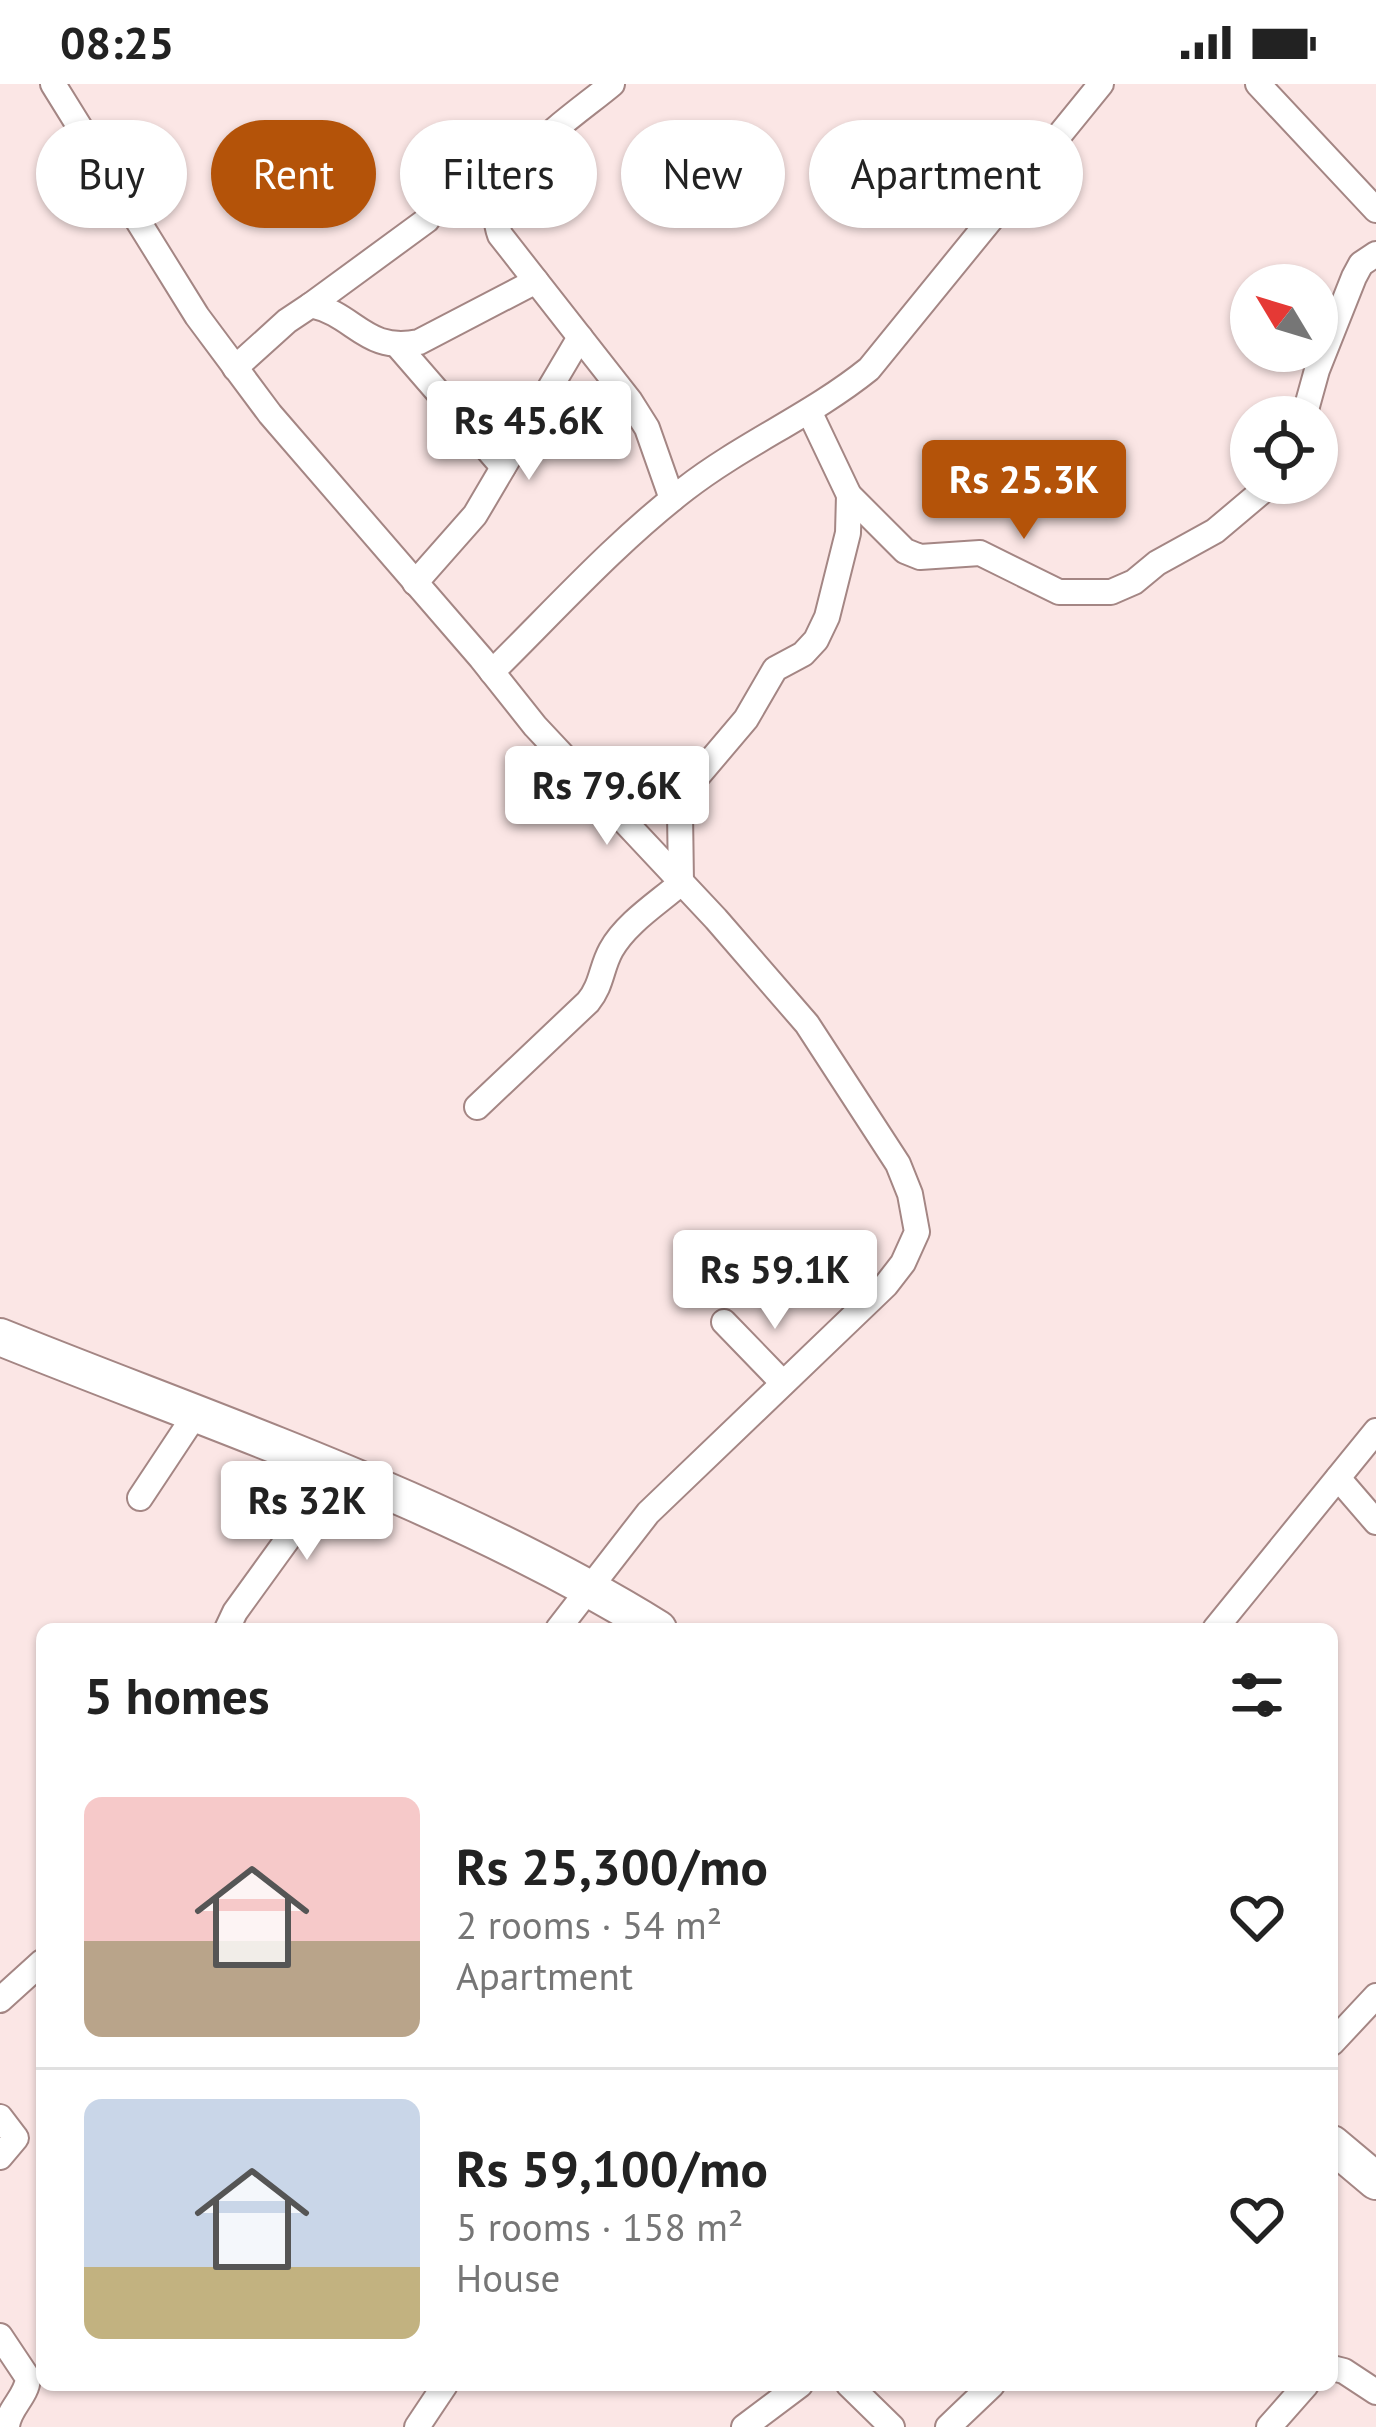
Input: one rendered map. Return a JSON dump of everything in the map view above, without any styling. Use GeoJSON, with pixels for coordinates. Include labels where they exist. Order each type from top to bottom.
{"type":"FeatureCollection","features":[{"type":"Feature","properties":{"kind":"highway"},"geometry":{"type":"LineString","coordinates":[[0,1336],[464,1527],[647,1623]]}},
{"type":"Feature","properties":{"kind":"highway"},"geometry":{"type":"LineString","coordinates":[[1338,2149],[1376,2181]]}},
{"type":"Feature","properties":{"kind":"street"},"geometry":{"type":"LineString","coordinates":[[53,84],[197,316],[269,414],[535,726],[807,1024],[898,1164],[910,1194],[917,1232],[886,1285],[648,1513],[562,1623]]}},
{"type":"Feature","properties":{"kind":"street"},"geometry":{"type":"LineString","coordinates":[[612,84],[527,156],[505,184],[495,208],[500,235],[647,428],[672,499]]}},
{"type":"Feature","properties":{"kind":"street"},"geometry":{"type":"LineString","coordinates":[[492,672],[672,499],[869,369],[1101,84]]}},
{"type":"Feature","properties":{"kind":"street"},"geometry":{"type":"LineString","coordinates":[[1258,84],[1376,210]]}},
{"type":"Feature","properties":{"kind":"street"},"geometry":{"type":"LineString","coordinates":[[236,368],[310,305],[416,228]]}},
{"type":"Feature","properties":{"kind":"street"},"geometry":{"type":"LineString","coordinates":[[1312,396],[1354,277],[1361,264],[1376,254]]}},
{"type":"Feature","properties":{"kind":"street"},"geometry":{"type":"LineString","coordinates":[[310,305],[331,311],[365,337],[398,346],[419,342],[536,281]]}},
{"type":"Feature","properties":{"kind":"street"},"geometry":{"type":"LineString","coordinates":[[415,583],[475,515],[580,337]]}},
{"type":"Feature","properties":{"kind":"street"},"geometry":{"type":"LineString","coordinates":[[398,346],[503,467]]}},
{"type":"Feature","properties":{"kind":"street"},"geometry":{"type":"LineString","coordinates":[[809,411],[850,495],[885,534],[920,557],[980,553],[1042,586],[1077,595],[1111,592],[1134,582],[1182,547],[1215,532],[1248,504]]}},
{"type":"Feature","properties":{"kind":"street"},"geometry":{"type":"LineString","coordinates":[[682,884],[680,814],[686,791],[746,719],[775,669],[803,654],[816,640],[827,617],[848,533],[850,495]]}},
{"type":"Feature","properties":{"kind":"street"},"geometry":{"type":"LineString","coordinates":[[477,1107],[589,1003],[601,986],[608,955],[620,936],[682,884]]}},
{"type":"Feature","properties":{"kind":"street"},"geometry":{"type":"LineString","coordinates":[[724,1322],[783,1383]]}},
{"type":"Feature","properties":{"kind":"street"},"geometry":{"type":"LineString","coordinates":[[140,1498],[195,1415]]}},
{"type":"Feature","properties":{"kind":"street"},"geometry":{"type":"LineString","coordinates":[[1220,1623],[1376,1431]]}},
{"type":"Feature","properties":{"kind":"street"},"geometry":{"type":"LineString","coordinates":[[230,1623],[337,1471]]}},
{"type":"Feature","properties":{"kind":"street"},"geometry":{"type":"LineString","coordinates":[[1338,1478],[1376,1522]]}},
{"type":"Feature","properties":{"kind":"street"},"geometry":{"type":"LineString","coordinates":[[0,2000],[36,1967]]}},
{"type":"Feature","properties":{"kind":"street"},"geometry":{"type":"LineString","coordinates":[[1338,2037],[1376,1996]]}},
{"type":"Feature","properties":{"kind":"street"},"geometry":{"type":"LineString","coordinates":[[0,2117],[16,2138],[0,2158]]}},
{"type":"Feature","properties":{"kind":"street"},"geometry":{"type":"LineString","coordinates":[[0,2336],[28,2378],[7,2427]]}},
{"type":"Feature","properties":{"kind":"street"},"geometry":{"type":"LineString","coordinates":[[1338,2370],[1376,2392]]}},
{"type":"Feature","properties":{"kind":"street"},"geometry":{"type":"LineString","coordinates":[[417,2427],[441,2391]]}},
{"type":"Feature","properties":{"kind":"street"},"geometry":{"type":"LineString","coordinates":[[744,2427],[792,2391]]}},
{"type":"Feature","properties":{"kind":"street"},"geometry":{"type":"LineString","coordinates":[[855,2391],[892,2427]]}},
{"type":"Feature","properties":{"kind":"street"},"geometry":{"type":"LineString","coordinates":[[948,2427],[986,2391]]}},
{"type":"Feature","properties":{"kind":"street"},"geometry":{"type":"LineString","coordinates":[[1269,2427],[1301,2391]]}}]}
